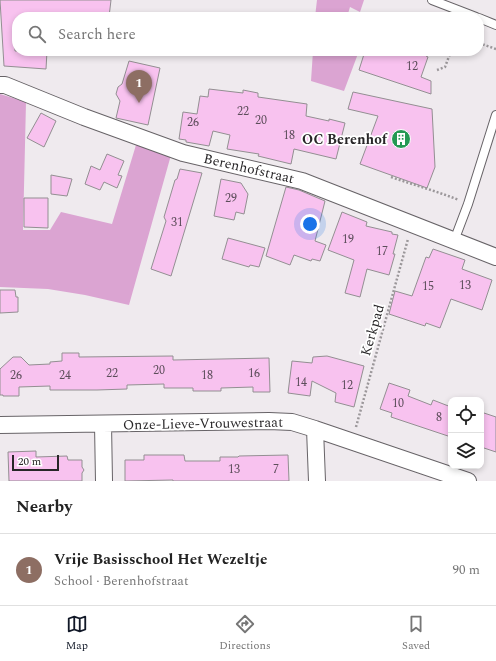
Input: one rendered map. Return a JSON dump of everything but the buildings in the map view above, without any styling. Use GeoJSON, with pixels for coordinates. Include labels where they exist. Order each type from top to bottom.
{"type":"FeatureCollection","features":[{"type":"Feature","properties":{"kind":"street","name":"Berenhofstraat"},"geometry":{"type":"LineString","coordinates":[[0,85],[5,85],[84,117],[183,153],[302,181],[496,257]]}},
{"type":"Feature","properties":{"kind":"street","name":"Onze-Lieve-Vrouwestraat"},"geometry":{"type":"LineString","coordinates":[[0,425],[269,421],[292,422],[468,481]]}},
{"type":"Feature","properties":{"kind":"street"},"geometry":{"type":"LineString","coordinates":[[103,424],[104,481]]}},
{"type":"Feature","properties":{"kind":"street"},"geometry":{"type":"LineString","coordinates":[[315,429],[318,481]]}},
{"type":"Feature","properties":{"kind":"lane"},"geometry":{"type":"LineString","coordinates":[[432,0],[463,12]]}},
{"type":"Feature","properties":{"kind":"lane"},"geometry":{"type":"LineString","coordinates":[[484,20],[496,25]]}},
{"type":"Feature","properties":{"kind":"lane"},"geometry":{"type":"LineString","coordinates":[[454,241],[468,204],[496,115]]}},
{"type":"Feature","properties":{"kind":"path"},"geometry":{"type":"LineString","coordinates":[[484,45],[496,49]]}},
{"type":"Feature","properties":{"kind":"path"},"geometry":{"type":"LineString","coordinates":[[437,70],[445,66],[449,56]]}},
{"type":"Feature","properties":{"kind":"path"},"geometry":{"type":"LineString","coordinates":[[391,177],[426,190],[436,191],[468,204]]}},
{"type":"Feature","properties":{"kind":"path","name":"Kerkpad"},"geometry":{"type":"LineString","coordinates":[[352,441],[412,225]]}},
{"type":"Feature","properties":{"kind":"shaded area"},"geometry":{"type":"Polygon","coordinates":[[[317,0],[364,0],[360,12],[350,7],[348,12],[316,12],[317,0]]]}},
{"type":"Feature","properties":{"kind":"shaded area"},"geometry":{"type":"Polygon","coordinates":[[[313,56],[357,56],[344,91],[311,81],[313,56]]]}},
{"type":"Feature","properties":{"kind":"shaded area"},"geometry":{"type":"Polygon","coordinates":[[[0,94],[26,102],[23,230],[50,230],[61,212],[112,224],[136,145],[171,155],[129,305],[85,295],[48,289],[0,287],[0,94]]]}},
{"type":"Feature","properties":{"kind":"place","name":"Vrije Basisschool Het Wezeltje"},"geometry":{"type":"Point","coordinates":[139,103]}},
{"type":"Feature","properties":{"kind":"place","name":"OC Berenhof"},"geometry":{"type":"Point","coordinates":[401,139]}}]}
